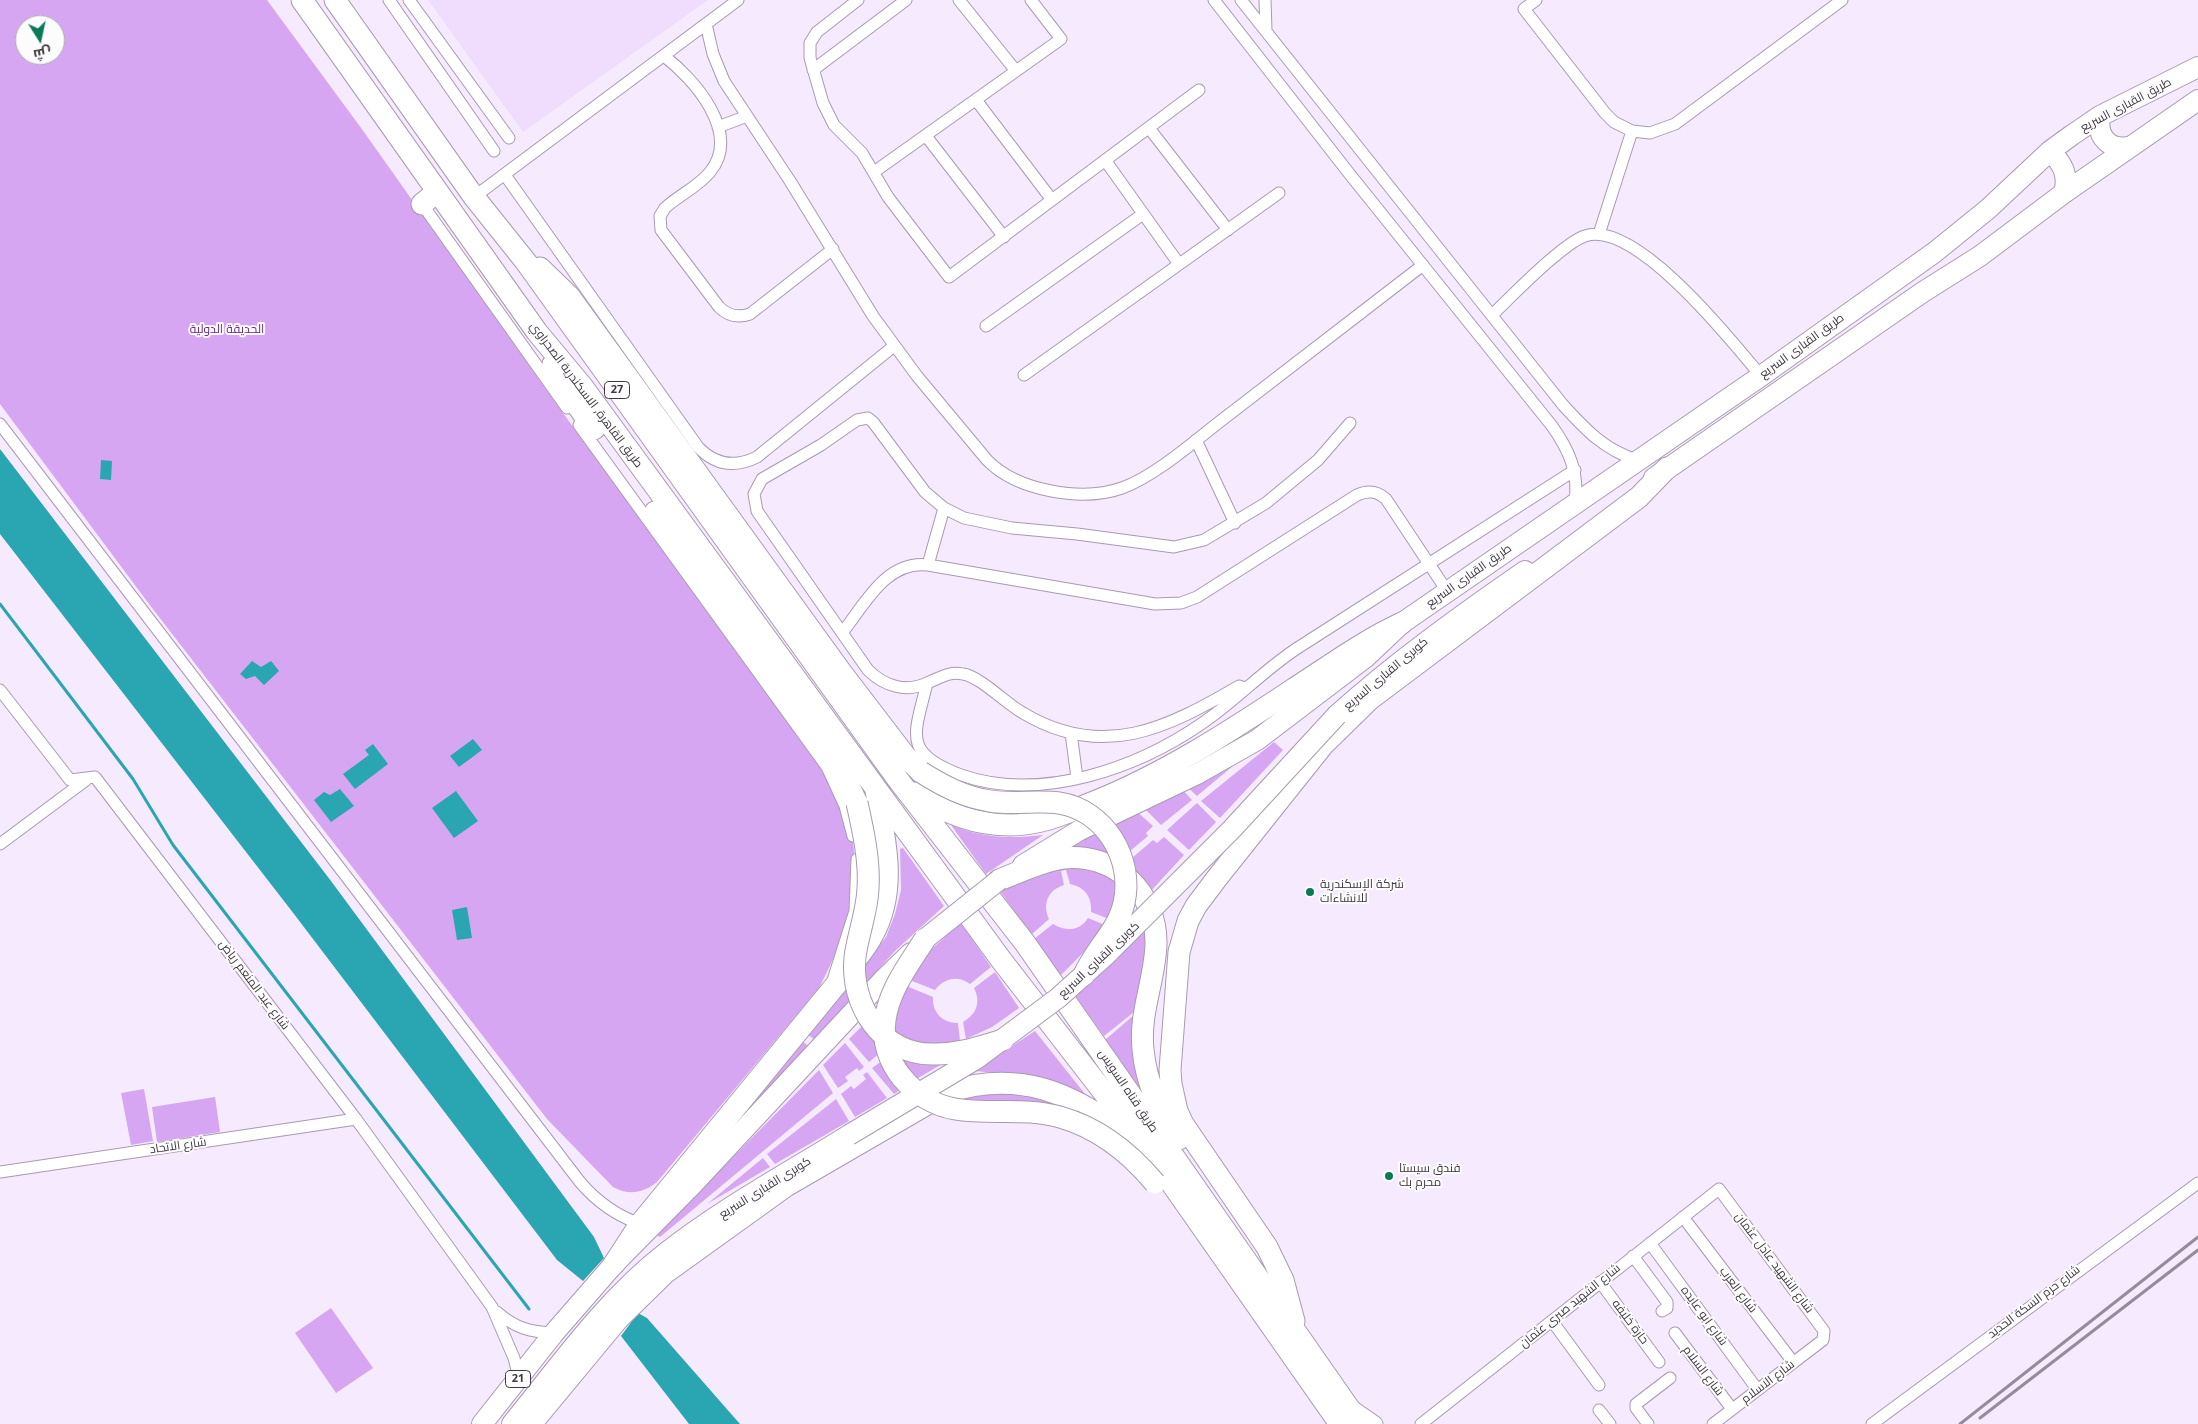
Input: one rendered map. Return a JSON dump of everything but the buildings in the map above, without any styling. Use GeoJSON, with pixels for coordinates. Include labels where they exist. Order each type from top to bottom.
{"type":"FeatureCollection","features":[{"type":"Feature","properties":{"kind":"highway","name":"طريق القاهرة, الاسكندرية الصحراوي"},"geometry":{"type":"LineString","coordinates":[[302,0],[429,198],[545,343],[582,386],[875,786]]}},
{"type":"Feature","properties":{"kind":"highway","name":"27"},"geometry":{"type":"LineString","coordinates":[[334,0],[474,196],[526,262],[899,780]]}},
{"type":"Feature","properties":{"kind":"highway","name":"طريق القبارى السريع"},"geometry":{"type":"LineString","coordinates":[[1402,623],[1575,502],[1761,376],[1965,229],[2012,189],[2050,151],[2100,116],[2198,67]]}},
{"type":"Feature","properties":{"kind":"highway","name":"طريق القبارى السريع"},"geometry":{"type":"LineString","coordinates":[[1667,468],[1923,292],[1980,256],[2064,194],[2198,100]]}},
{"type":"Feature","properties":{"kind":"highway"},"geometry":{"type":"LineString","coordinates":[[2100,116],[2100,132],[2109,144],[2124,148],[2132,146]]}},
{"type":"Feature","properties":{"kind":"highway"},"geometry":{"type":"LineString","coordinates":[[2050,151],[2060,161],[2066,173],[2064,194]]}},
{"type":"Feature","properties":{"kind":"highway"},"geometry":{"type":"LineString","coordinates":[[526,262],[541,268],[569,296],[841,672],[906,757],[921,772],[947,788],[991,801],[1062,803],[1083,811],[1109,833],[1124,864],[1126,885],[1124,902],[1115,926],[1091,959],[1084,975]]}},
{"type":"Feature","properties":{"kind":"highway"},"geometry":{"type":"LineString","coordinates":[[545,343],[554,368],[566,391],[836,759],[856,803],[864,838],[869,888],[856,956],[855,983],[864,1012],[884,1036],[900,1047],[914,1052],[954,1054],[1003,1040]]}},
{"type":"Feature","properties":{"kind":"highway"},"geometry":{"type":"LineString","coordinates":[[1298,1334],[1288,1298],[1267,1247],[1183,1124],[1173,1098],[1170,1070],[1179,952],[1188,921],[1196,906],[1242,845],[1313,757],[1370,698],[1639,497],[1667,468]]}},
{"type":"Feature","properties":{"kind":"highway","name":"كوبرى القبارى السريع"},"geometry":{"type":"LineString","coordinates":[[512,1424],[583,1336],[640,1276],[666,1252],[701,1228],[950,1076],[1003,1040],[1084,975],[1232,828],[1337,715],[1376,680],[1426,641],[1608,508],[1667,468]]}},
{"type":"Feature","properties":{"kind":"highway"},"geometry":{"type":"LineString","coordinates":[[899,780],[928,802],[958,817],[975,821],[1010,825],[1062,816],[1122,791],[1212,741],[1363,644],[1402,623]]}},
{"type":"Feature","properties":{"kind":"highway"},"geometry":{"type":"LineString","coordinates":[[554,1333],[614,1264],[694,1183],[883,980],[925,939],[999,880],[1080,830],[1197,774],[1230,756],[1300,709],[1366,657],[1402,623]]}},
{"type":"Feature","properties":{"kind":"highway","name":"طريق قناه السويس"},"geometry":{"type":"LineString","coordinates":[[899,780],[1025,943],[1298,1334],[1344,1415]]}},
{"type":"Feature","properties":{"kind":"highway"},"geometry":{"type":"LineString","coordinates":[[614,1264],[640,1224],[827,996],[873,935],[883,910],[887,889],[888,864],[875,786]]}},
{"type":"Feature","properties":{"kind":"highway","name":"طريق قناه السويس"},"geometry":{"type":"LineString","coordinates":[[875,786],[1002,961],[1146,1147],[1309,1383],[1344,1415],[1360,1424]]}},
{"type":"Feature","properties":{"kind":"highway"},"geometry":{"type":"LineString","coordinates":[[999,880],[1049,861],[1077,857],[1104,863],[1117,869],[1138,888],[1152,915],[1156,938],[1154,960],[1143,1013],[1142,1030],[1145,1064],[1154,1098],[1162,1114],[1288,1298]]}},
{"type":"Feature","properties":{"kind":"highway"},"geometry":{"type":"LineString","coordinates":[[925,939],[897,984],[885,1020],[885,1034],[890,1055],[907,1085],[918,1094],[943,1106],[957,1109],[1023,1110],[1052,1115],[1080,1124],[1114,1142],[1129,1154],[1155,1183],[1222,1278],[1264,1316]]}},
{"type":"Feature","properties":{"kind":"highway"},"geometry":{"type":"LineString","coordinates":[[531,1424],[618,1319],[665,1273],[786,1186],[948,1092],[970,1085],[992,1082],[1015,1083],[1037,1088],[1090,1109],[1146,1147]]}},
{"type":"Feature","properties":{"kind":"highway","name":"21"},"geometry":{"type":"LineString","coordinates":[[482,1424],[554,1333]]}},
{"type":"Feature","properties":{"kind":"street"},"geometry":{"type":"LineString","coordinates":[[389,0],[494,151]]}},
{"type":"Feature","properties":{"kind":"street"},"geometry":{"type":"LineString","coordinates":[[409,0],[508,138]]}},
{"type":"Feature","properties":{"kind":"street"},"geometry":{"type":"LineString","coordinates":[[474,196],[738,0]]}},
{"type":"Feature","properties":{"kind":"street"},"geometry":{"type":"LineString","coordinates":[[858,0],[822,27],[813,37],[809,53],[813,70],[830,119],[857,146],[888,197],[949,278],[1199,90]]}},
{"type":"Feature","properties":{"kind":"street"},"geometry":{"type":"LineString","coordinates":[[813,70],[906,0]]}},
{"type":"Feature","properties":{"kind":"street"},"geometry":{"type":"LineString","coordinates":[[959,0],[1016,71]]}},
{"type":"Feature","properties":{"kind":"street"},"geometry":{"type":"LineString","coordinates":[[874,172],[1061,39],[1031,0]]}},
{"type":"Feature","properties":{"kind":"street"},"geometry":{"type":"LineString","coordinates":[[1214,0],[1552,426],[1568,451],[1575,470],[1577,485],[1575,502]]}},
{"type":"Feature","properties":{"kind":"street"},"geometry":{"type":"LineString","coordinates":[[1241,0],[1542,380],[1592,436],[1618,454],[1637,460]]}},
{"type":"Feature","properties":{"kind":"street"},"geometry":{"type":"LineString","coordinates":[[1265,0],[1266,32]]}},
{"type":"Feature","properties":{"kind":"street"},"geometry":{"type":"LineString","coordinates":[[1536,0],[1524,9],[1605,113],[1614,122],[1632,131],[1659,131],[1675,124],[1842,0]]}},
{"type":"Feature","properties":{"kind":"street"},"geometry":{"type":"LineString","coordinates":[[706,24],[718,68],[894,346],[938,402],[988,460],[1002,473],[1027,486],[1085,493],[1120,488],[1142,478],[1196,440],[1423,265]]}},
{"type":"Feature","properties":{"kind":"street"},"geometry":{"type":"LineString","coordinates":[[664,56],[684,73],[700,92],[718,127],[720,148],[712,171],[665,208],[660,221],[662,235],[719,307],[724,312],[736,316],[750,314],[833,249]]}},
{"type":"Feature","properties":{"kind":"street"},"geometry":{"type":"LineString","coordinates":[[976,100],[1052,200]]}},
{"type":"Feature","properties":{"kind":"street"},"geometry":{"type":"LineString","coordinates":[[718,127],[747,116]]}},
{"type":"Feature","properties":{"kind":"street"},"geometry":{"type":"LineString","coordinates":[[1148,128],[1228,230]]}},
{"type":"Feature","properties":{"kind":"street"},"geometry":{"type":"LineString","coordinates":[[1599,234],[1632,131]]}},
{"type":"Feature","properties":{"kind":"street"},"geometry":{"type":"LineString","coordinates":[[926,136],[1004,237]]}},
{"type":"Feature","properties":{"kind":"street"},"geometry":{"type":"LineString","coordinates":[[1105,160],[1179,264]]}},
{"type":"Feature","properties":{"kind":"street"},"geometry":{"type":"LineString","coordinates":[[505,174],[698,447],[712,459],[730,464],[749,462],[894,346]]}},
{"type":"Feature","properties":{"kind":"street"},"geometry":{"type":"LineString","coordinates":[[1024,375],[1279,193]]}},
{"type":"Feature","properties":{"kind":"street"},"geometry":{"type":"LineString","coordinates":[[429,198],[516,338],[818,755],[837,785],[852,827],[856,849],[857,891],[850,932],[827,996]]}},
{"type":"Feature","properties":{"kind":"street"},"geometry":{"type":"LineString","coordinates":[[986,326],[1143,214]]}},
{"type":"Feature","properties":{"kind":"street"},"geometry":{"type":"LineString","coordinates":[[1492,315],[1573,242],[1585,236],[1599,234],[1618,239],[1676,281],[1761,376]]}},
{"type":"Feature","properties":{"kind":"street"},"geometry":{"type":"LineString","coordinates":[[1245,688],[1241,685],[1182,719],[1151,730],[1103,736],[1071,733],[1025,715],[971,676],[948,674],[914,687],[900,687],[880,680],[868,670],[757,510],[754,494],[758,483],[767,475],[864,418],[873,422],[918,483],[944,508],[975,522],[1012,528],[1087,535],[1164,547],[1196,544],[1235,523],[1266,503],[1301,476],[1350,423]]}},
{"type":"Feature","properties":{"kind":"street"},"geometry":{"type":"LineString","coordinates":[[0,424],[580,1182],[601,1204],[624,1218],[640,1224]]}},
{"type":"Feature","properties":{"kind":"street"},"geometry":{"type":"LineString","coordinates":[[1196,440],[1235,523]]}},
{"type":"Feature","properties":{"kind":"street"},"geometry":{"type":"LineString","coordinates":[[927,683],[916,731],[916,742],[921,750],[942,766],[967,777],[1010,783],[1044,783],[1077,778],[1118,766],[1170,743],[1206,720],[1296,649],[1575,470]]}},
{"type":"Feature","properties":{"kind":"street"},"geometry":{"type":"LineString","coordinates":[[842,633],[892,572],[912,564],[928,565],[1155,604],[1181,604],[1197,598],[1357,495],[1366,492],[1377,493],[1386,499],[1447,591]]}},
{"type":"Feature","properties":{"kind":"street"},"geometry":{"type":"LineString","coordinates":[[928,565],[944,508]]}},
{"type":"Feature","properties":{"kind":"street"},"geometry":{"type":"LineString","coordinates":[[0,690],[70,780],[77,781],[91,776]]}},
{"type":"Feature","properties":{"kind":"street"},"geometry":{"type":"LineString","coordinates":[[1071,733],[1077,778]]}},
{"type":"Feature","properties":{"kind":"street"},"geometry":{"type":"LineString","coordinates":[[0,844],[91,776]]}},
{"type":"Feature","properties":{"kind":"street","name":"شارع عبد المنعم رياض"},"geometry":{"type":"LineString","coordinates":[[91,776],[95,777],[356,1119],[492,1308],[514,1358],[519,1378]]}},
{"type":"Feature","properties":{"kind":"street","name":"شارع الاتحاد"},"geometry":{"type":"LineString","coordinates":[[0,1172],[356,1119]]}},
{"type":"Feature","properties":{"kind":"street","name":"شارع حرم السكة الحديد"},"geometry":{"type":"LineString","coordinates":[[1872,1424],[2198,1183]]}},
{"type":"Feature","properties":{"kind":"street","name":"شارع الشهيد صبرى عثمان"},"geometry":{"type":"LineString","coordinates":[[1422,1424],[1719,1189]]}},
{"type":"Feature","properties":{"kind":"street","name":"شارع الشهيد عادل عثمان"},"geometry":{"type":"LineString","coordinates":[[1719,1189],[1824,1331],[1823,1340]]}},
{"type":"Feature","properties":{"kind":"street","name":"شارع العرب"},"geometry":{"type":"LineString","coordinates":[[1683,1217],[1793,1362]]}},
{"type":"Feature","properties":{"kind":"street","name":"شارع ابو عايده"},"geometry":{"type":"LineString","coordinates":[[1650,1242],[1757,1389]]}},
{"type":"Feature","properties":{"kind":"street"},"geometry":{"type":"LineString","coordinates":[[1633,1256],[1668,1302],[1667,1308],[1662,1311]]}},
{"type":"Feature","properties":{"kind":"street","name":"حارة خليفه"},"geometry":{"type":"LineString","coordinates":[[1600,1282],[1659,1362]]}},
{"type":"Feature","properties":{"kind":"street","name":"شارع عبد المنعم رياض"},"geometry":{"type":"LineString","coordinates":[[492,1308],[517,1328],[531,1332],[554,1333]]}},
{"type":"Feature","properties":{"kind":"street"},"geometry":{"type":"LineString","coordinates":[[1552,1321],[1600,1385]]}},
{"type":"Feature","properties":{"kind":"street","name":"شارع السلام"},"geometry":{"type":"LineString","coordinates":[[1675,1333],[1732,1409]]}},
{"type":"Feature","properties":{"kind":"street","name":"شارع الاسلام"},"geometry":{"type":"LineString","coordinates":[[1712,1424],[1823,1340]]}},
{"type":"Feature","properties":{"kind":"street"},"geometry":{"type":"LineString","coordinates":[[1648,1424],[1636,1408],[1636,1404],[1670,1378]]}},
{"type":"Feature","properties":{"kind":"street","name":"طريق قناه السويس"},"geometry":{"type":"LineString","coordinates":[[1309,1383],[1317,1406],[1328,1424]]}},
{"type":"Feature","properties":{"kind":"street"},"geometry":{"type":"LineString","coordinates":[[1599,1410],[1610,1424]]}},
{"type":"Feature","properties":{"kind":"street","name":"طريق قناه السويس"},"geometry":{"type":"LineString","coordinates":[[1344,1415],[1359,1411],[1375,1424]]}},
{"type":"Feature","properties":{"kind":"shaded area"},"geometry":{"type":"Polygon","coordinates":[[[428,0],[708,0],[523,132],[428,0]]]}},
{"type":"Feature","properties":{"kind":"green space","name":"الحديقة الدولية"},"geometry":{"type":"Polygon","coordinates":[[[0,0],[267,0],[364,132],[555,402],[825,773],[849,825],[855,873],[853,893],[844,933],[819,988],[657,1182],[646,1189],[636,1192],[625,1192],[613,1187],[547,1119],[149,604],[0,404],[0,0]]]}},
{"type":"Feature","properties":{"kind":"green space"},"geometry":{"type":"Polygon","coordinates":[[[1274,742],[1283,750],[1220,818],[1201,801],[1274,742]]]}},
{"type":"Feature","properties":{"kind":"green space"},"geometry":{"type":"Polygon","coordinates":[[[1240,760],[1197,796],[1185,785],[1240,760]]]}},
{"type":"Feature","properties":{"kind":"green space"},"geometry":{"type":"Polygon","coordinates":[[[1180,787],[1192,800],[1161,825],[1142,806],[1180,787]]]}},
{"type":"Feature","properties":{"kind":"green space"},"geometry":{"type":"Polygon","coordinates":[[[1197,803],[1216,822],[1189,850],[1167,830],[1197,803]]]}},
{"type":"Feature","properties":{"kind":"green space"},"geometry":{"type":"Polygon","coordinates":[[[1134,809],[1153,826],[1146,833],[1148,836],[1130,851],[1121,832],[1111,821],[1134,809]]]}},
{"type":"Feature","properties":{"kind":"green space"},"geometry":{"type":"Polygon","coordinates":[[[951,825],[985,835],[1019,837],[1043,835],[986,874],[951,825]]]}},
{"type":"Feature","properties":{"kind":"green space"},"geometry":{"type":"Polygon","coordinates":[[[1095,827],[1115,859],[1065,851],[1095,827]]]}},
{"type":"Feature","properties":{"kind":"green space"},"geometry":{"type":"Polygon","coordinates":[[[1164,837],[1184,855],[1149,893],[1138,878],[1132,858],[1153,840],[1157,843],[1164,837]]]}},
{"type":"Feature","properties":{"kind":"green space"},"geometry":{"type":"Polygon","coordinates":[[[903,848],[944,906],[895,951],[815,1040],[807,1034],[886,937],[895,914],[901,890],[900,849],[903,848]]]}},
{"type":"Feature","properties":{"kind":"green space"},"geometry":{"type":"Polygon","coordinates":[[[1083,865],[1119,882],[1109,919],[1091,912],[1089,897],[1084,890],[1070,884],[1066,870],[1061,871],[1064,885],[1058,887],[1050,894],[1046,903],[1049,919],[1031,935],[1000,891],[1045,868],[1083,865]]]}},
{"type":"Feature","properties":{"kind":"green space"},"geometry":{"type":"Polygon","coordinates":[[[1088,918],[1105,925],[1091,945],[1061,975],[1034,939],[1053,924],[1058,927],[1072,929],[1081,926],[1088,918]]]}},
{"type":"Feature","properties":{"kind":"green space"},"geometry":{"type":"Polygon","coordinates":[[[961,923],[991,967],[970,984],[961,979],[951,979],[935,990],[907,979],[927,953],[961,923]]]}},
{"type":"Feature","properties":{"kind":"green space"},"geometry":{"type":"Polygon","coordinates":[[[1138,931],[1146,932],[1146,951],[1134,1012],[1104,1036],[1074,994],[1138,931]]]}},
{"type":"Feature","properties":{"kind":"green space"},"geometry":{"type":"Polygon","coordinates":[[[995,972],[1019,1008],[992,1027],[966,1039],[963,1022],[972,1015],[976,1007],[977,998],[974,988],[995,972]]]}},
{"type":"Feature","properties":{"kind":"green space"},"geometry":{"type":"Polygon","coordinates":[[[904,985],[933,997],[934,1007],[939,1016],[947,1021],[958,1023],[960,1041],[942,1044],[924,1043],[891,1030],[904,985]]]}},
{"type":"Feature","properties":{"kind":"green space"},"geometry":{"type":"Polygon","coordinates":[[[1134,1015],[1146,1098],[1105,1040],[1134,1015]]]}},
{"type":"Feature","properties":{"kind":"green space"},"geometry":{"type":"Polygon","coordinates":[[[864,1024],[877,1038],[880,1053],[869,1062],[849,1039],[864,1024]]]}},
{"type":"Feature","properties":{"kind":"green space"},"geometry":{"type":"Polygon","coordinates":[[[1035,1031],[1089,1099],[1020,1075],[974,1071],[1035,1031]]]}},
{"type":"Feature","properties":{"kind":"green space"},"geometry":{"type":"Polygon","coordinates":[[[802,1041],[810,1047],[748,1114],[745,1112],[802,1041]]]}},
{"type":"Feature","properties":{"kind":"green space"},"geometry":{"type":"Polygon","coordinates":[[[845,1043],[864,1067],[859,1071],[857,1068],[845,1077],[848,1081],[838,1088],[823,1065],[845,1043]]]}},
{"type":"Feature","properties":{"kind":"green space"},"geometry":{"type":"Polygon","coordinates":[[[902,1053],[954,1057],[913,1081],[903,1069],[902,1053]]]}},
{"type":"Feature","properties":{"kind":"green space"},"geometry":{"type":"Polygon","coordinates":[[[882,1061],[900,1090],[894,1094],[872,1068],[882,1061]]]}},
{"type":"Feature","properties":{"kind":"green space"},"geometry":{"type":"Polygon","coordinates":[[[819,1070],[833,1093],[660,1237],[656,1235],[819,1070]]]}},
{"type":"Feature","properties":{"kind":"green space"},"geometry":{"type":"Polygon","coordinates":[[[867,1072],[887,1098],[855,1117],[841,1094],[851,1086],[854,1089],[866,1079],[863,1075],[867,1072]]]}},
{"type":"Feature","properties":{"kind":"green space"},"geometry":{"type":"Polygon","coordinates":[[[144,1089],[153,1141],[131,1145],[121,1093],[144,1089]]]}},
{"type":"Feature","properties":{"kind":"green space"},"geometry":{"type":"Polygon","coordinates":[[[979,1093],[1019,1093],[1075,1109],[948,1101],[979,1093]]]}},
{"type":"Feature","properties":{"kind":"green space"},"geometry":{"type":"Polygon","coordinates":[[[215,1097],[220,1132],[157,1142],[152,1107],[215,1097]]]}},
{"type":"Feature","properties":{"kind":"green space"},"geometry":{"type":"Polygon","coordinates":[[[836,1099],[849,1121],[775,1164],[767,1154],[836,1099]]]}},
{"type":"Feature","properties":{"kind":"green space"},"geometry":{"type":"Polygon","coordinates":[[[763,1158],[770,1167],[707,1204],[763,1158]]]}},
{"type":"Feature","properties":{"kind":"green space"},"geometry":{"type":"Polygon","coordinates":[[[331,1308],[373,1368],[336,1393],[295,1333],[331,1308]]]}},
{"type":"Feature","properties":{"kind":"water"},"geometry":{"type":"Polygon","coordinates":[[[0,449],[331,881],[594,1237],[604,1258],[583,1281],[557,1260],[294,914],[0,534],[0,449]]]}},
{"type":"Feature","properties":{"kind":"water"},"geometry":{"type":"Polygon","coordinates":[[[101,460],[112,461],[111,480],[100,479],[101,460]]]}},
{"type":"Feature","properties":{"kind":"water"},"geometry":{"type":"Polygon","coordinates":[[[252,661],[261,667],[271,661],[279,671],[264,685],[255,676],[246,679],[240,674],[252,661]]]}},
{"type":"Feature","properties":{"kind":"water"},"geometry":{"type":"Polygon","coordinates":[[[473,739],[482,750],[459,767],[450,756],[473,739]]]}},
{"type":"Feature","properties":{"kind":"water"},"geometry":{"type":"Polygon","coordinates":[[[373,744],[388,764],[355,789],[343,774],[369,755],[365,750],[373,744]]]}},
{"type":"Feature","properties":{"kind":"water"},"geometry":{"type":"Polygon","coordinates":[[[340,789],[354,806],[331,822],[314,800],[324,792],[330,795],[340,789]]]}},
{"type":"Feature","properties":{"kind":"water"},"geometry":{"type":"Polygon","coordinates":[[[456,791],[478,821],[454,838],[432,808],[456,791]]]}},
{"type":"Feature","properties":{"kind":"water"},"geometry":{"type":"Polygon","coordinates":[[[467,907],[472,938],[457,940],[452,910],[467,907]]]}},
{"type":"Feature","properties":{"kind":"water"},"geometry":{"type":"Polygon","coordinates":[[[638,1313],[647,1318],[740,1424],[689,1424],[621,1336],[638,1313]]]}},
{"type":"Feature","properties":{"kind":"waterway"},"geometry":{"type":"LineString","coordinates":[[0,604],[133,779],[173,845],[529,1309]]}},
{"type":"Feature","properties":{"kind":"railway"},"geometry":{"type":"LineString","coordinates":[[1960,1424],[2198,1237]]}},
{"type":"Feature","properties":{"kind":"railway"},"geometry":{"type":"LineString","coordinates":[[1980,1418],[2198,1250]]}},
{"type":"Feature","properties":{"kind":"place","name":"شركة الإسكندرية للانشاءات"},"geometry":{"type":"Point","coordinates":[1310,892]}},
{"type":"Feature","properties":{"kind":"place","name":"فندق سيستا محرم بك"},"geometry":{"type":"Point","coordinates":[1389,1176]}}]}
